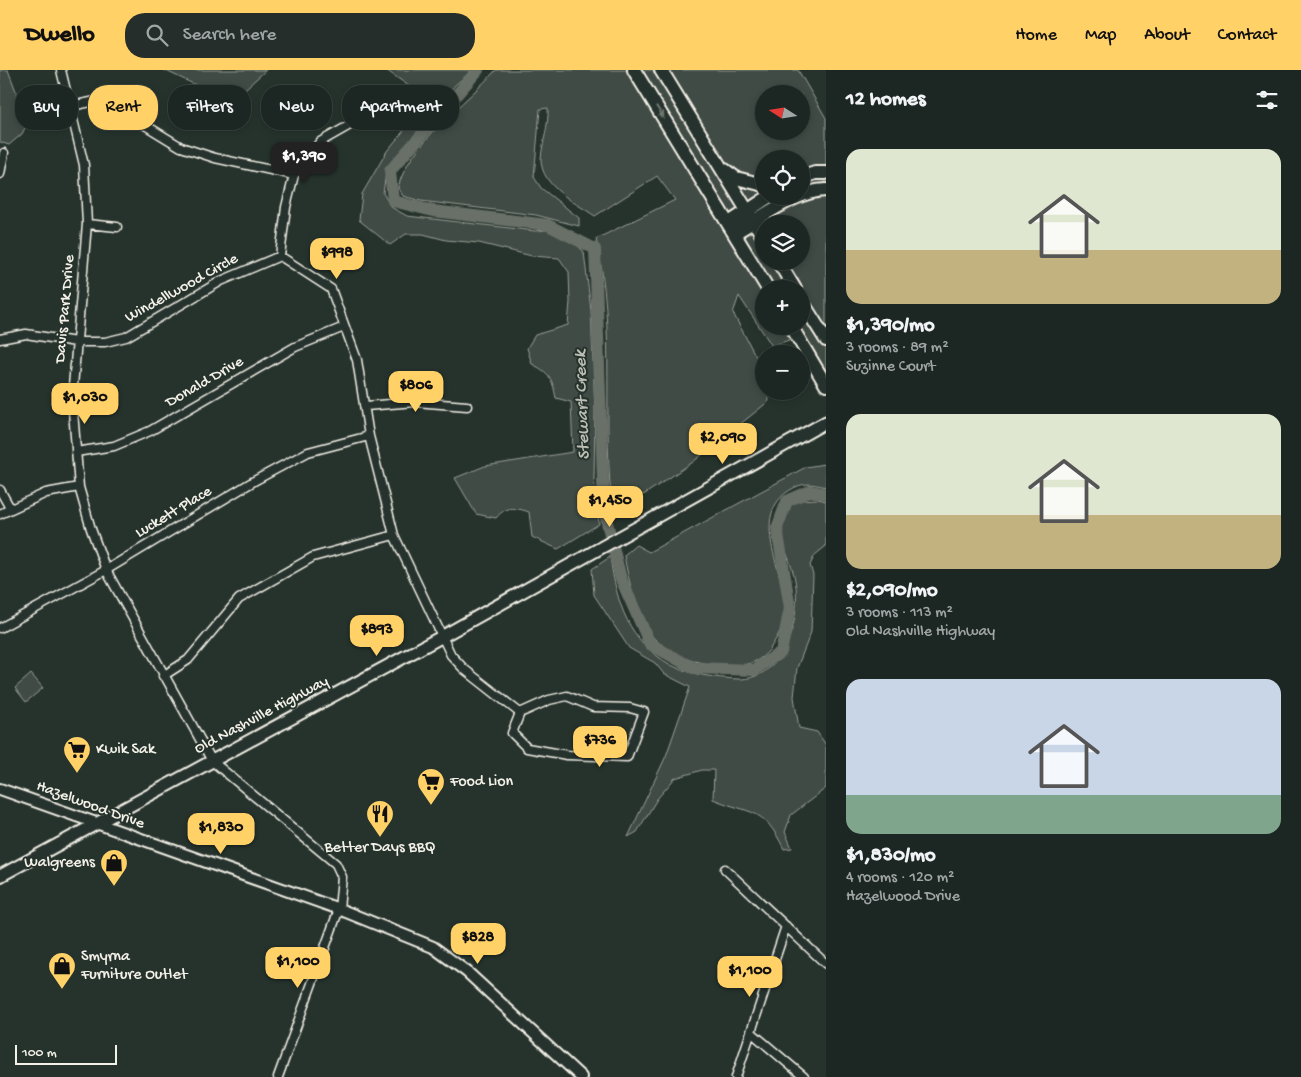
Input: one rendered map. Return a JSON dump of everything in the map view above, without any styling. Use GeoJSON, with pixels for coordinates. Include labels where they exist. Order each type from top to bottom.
{"type":"FeatureCollection","features":[{"type":"Feature","properties":{"kind":"main road"},"geometry":{"type":"LineString","coordinates":[[634,70],[763,280]]}},
{"type":"Feature","properties":{"kind":"main road"},"geometry":{"type":"LineString","coordinates":[[660,70],[755,224]]}},
{"type":"Feature","properties":{"kind":"main road"},"geometry":{"type":"LineString","coordinates":[[718,164],[736,178],[755,183]]}},
{"type":"Feature","properties":{"kind":"main road"},"geometry":{"type":"LineString","coordinates":[[810,175],[826,173]]}},
{"type":"Feature","properties":{"kind":"main road"},"geometry":{"type":"LineString","coordinates":[[810,192],[815,190],[826,190]]}},
{"type":"Feature","properties":{"kind":"main road"},"geometry":{"type":"LineString","coordinates":[[732,228],[750,216],[761,205]]}},
{"type":"Feature","properties":{"kind":"main road"},"geometry":{"type":"LineString","coordinates":[[750,216],[781,205]]}},
{"type":"Feature","properties":{"kind":"main road"},"geometry":{"type":"LineString","coordinates":[[810,305],[817,326]]}},
{"type":"Feature","properties":{"kind":"main road"},"geometry":{"type":"LineString","coordinates":[[810,315],[826,340]]}},
{"type":"Feature","properties":{"kind":"main road"},"geometry":{"type":"LineString","coordinates":[[796,335],[826,385]]}},
{"type":"Feature","properties":{"kind":"main road","name":"Old Nashville Highway"},"geometry":{"type":"LineString","coordinates":[[0,876],[443,636],[826,422]]}},
{"type":"Feature","properties":{"kind":"street","name":"Davis Park Drive"},"geometry":{"type":"LineString","coordinates":[[61,70],[65,85]]}},
{"type":"Feature","properties":{"kind":"street"},"geometry":{"type":"LineString","coordinates":[[78,105],[96,101],[114,106],[181,147],[216,158],[294,175]]}},
{"type":"Feature","properties":{"kind":"street","name":"Davis Park Drive"},"geometry":{"type":"LineString","coordinates":[[76,130],[84,165],[87,224],[72,398],[79,487],[91,529],[106,570],[163,676],[212,761]]}},
{"type":"Feature","properties":{"kind":"street"},"geometry":{"type":"LineString","coordinates":[[342,130],[320,142],[294,175],[286,207],[280,256],[331,290],[357,360],[366,406],[369,436],[394,535],[451,655],[464,669],[520,713]]}},
{"type":"Feature","properties":{"kind":"street"},"geometry":{"type":"LineString","coordinates":[[0,174],[4,152]]}},
{"type":"Feature","properties":{"kind":"street"},"geometry":{"type":"LineString","coordinates":[[87,224],[117,227]]}},
{"type":"Feature","properties":{"kind":"street","name":"Windellwood Circle"},"geometry":{"type":"LineString","coordinates":[[0,339],[26,334],[76,342],[105,342],[126,337],[221,281],[280,256]]}},
{"type":"Feature","properties":{"kind":"street","name":"Donald Drive"},"geometry":{"type":"LineString","coordinates":[[76,452],[114,446],[150,431],[295,347],[344,327]]}},
{"type":"Feature","properties":{"kind":"street"},"geometry":{"type":"LineString","coordinates":[[366,406],[415,402],[467,406]]}},
{"type":"Feature","properties":{"kind":"street","name":"Luckett Place"},"geometry":{"type":"LineString","coordinates":[[0,628],[106,570],[254,481],[308,452],[369,436]]}},
{"type":"Feature","properties":{"kind":"street"},"geometry":{"type":"LineString","coordinates":[[0,514],[46,492],[79,487]]}},
{"type":"Feature","properties":{"kind":"street"},"geometry":{"type":"LineString","coordinates":[[0,490],[10,508]]}},
{"type":"Feature","properties":{"kind":"street"},"geometry":{"type":"LineString","coordinates":[[163,676],[188,660],[239,599],[313,558],[394,535]]}},
{"type":"Feature","properties":{"kind":"street"},"geometry":{"type":"LineString","coordinates":[[568,696],[593,707],[630,708],[644,712],[627,758],[567,756],[527,748],[512,733],[520,713],[549,700],[568,696]]}},
{"type":"Feature","properties":{"kind":"street"},"geometry":{"type":"LineString","coordinates":[[212,761],[336,864],[343,882],[339,909],[278,1077]]}},
{"type":"Feature","properties":{"kind":"street","name":"Hazelwood Drive"},"geometry":{"type":"LineString","coordinates":[[0,789],[94,824],[339,909],[433,947],[467,972],[576,1075]]}},
{"type":"Feature","properties":{"kind":"street"},"geometry":{"type":"LineString","coordinates":[[725,870],[826,964]]}},
{"type":"Feature","properties":{"kind":"street"},"geometry":{"type":"LineString","coordinates":[[736,1077],[786,926]]}},
{"type":"Feature","properties":{"kind":"street"},"geometry":{"type":"LineString","coordinates":[[751,1032],[804,1077]]}},
{"type":"Feature","properties":{"kind":"shaded area"},"geometry":{"type":"Polygon","coordinates":[[[0,70],[8,70],[15,88],[15,130],[24,130],[9,145],[0,142],[0,70]]]}},
{"type":"Feature","properties":{"kind":"shaded area"},"geometry":{"type":"Polygon","coordinates":[[[164,70],[266,70],[249,85],[196,85],[164,70]]]}},
{"type":"Feature","properties":{"kind":"shaded area"},"geometry":{"type":"Polygon","coordinates":[[[386,70],[473,70],[455,85],[408,85],[386,70]]]}},
{"type":"Feature","properties":{"kind":"shaded area"},"geometry":{"type":"Polygon","coordinates":[[[496,70],[798,70],[807,85],[755,85],[755,140],[810,140],[810,91],[826,118],[826,385],[810,359],[810,345],[802,345],[797,337],[771,345],[765,335],[810,335],[810,280],[755,280],[755,320],[739,296],[733,313],[755,355],[755,400],[769,401],[693,462],[645,494],[632,499],[623,513],[613,514],[608,445],[606,308],[596,239],[675,200],[657,176],[595,216],[570,200],[553,186],[543,169],[541,159],[548,108],[540,109],[534,177],[541,188],[579,218],[579,226],[536,215],[421,201],[403,196],[398,188],[413,156],[435,130],[459,130],[459,106],[496,70]]]}},
{"type":"Feature","properties":{"kind":"shaded area"},"geometry":{"type":"Polygon","coordinates":[[[404,130],[419,130],[386,172],[383,193],[391,207],[407,216],[535,231],[548,230],[573,241],[584,252],[591,311],[595,413],[594,479],[599,524],[558,549],[532,537],[529,512],[511,509],[503,511],[496,518],[476,514],[455,478],[485,466],[573,452],[571,402],[556,398],[549,377],[543,370],[532,364],[527,348],[535,335],[568,325],[570,302],[569,272],[559,258],[532,256],[479,243],[446,240],[423,234],[406,234],[390,245],[359,220],[362,194],[387,151],[404,130]]]}},
{"type":"Feature","properties":{"kind":"shaded area"},"geometry":{"type":"Polygon","coordinates":[[[824,464],[826,467],[826,487],[806,484],[797,486],[787,492],[776,504],[771,517],[772,548],[781,581],[785,611],[784,621],[770,649],[758,660],[744,665],[709,664],[677,655],[655,639],[642,619],[631,586],[624,555],[636,545],[649,552],[806,467],[824,464]]]}},
{"type":"Feature","properties":{"kind":"shaded area"},"geometry":{"type":"Polygon","coordinates":[[[818,499],[826,501],[826,546],[815,555],[810,565],[813,575],[811,632],[797,668],[794,697],[799,728],[817,732],[826,745],[826,788],[791,815],[785,832],[792,848],[784,849],[770,825],[755,814],[713,799],[714,770],[702,770],[675,778],[657,799],[637,832],[628,837],[666,756],[690,687],[664,674],[655,663],[629,648],[594,595],[592,569],[610,557],[616,590],[627,620],[644,645],[671,665],[695,674],[713,677],[738,679],[754,677],[767,669],[778,658],[792,629],[796,612],[795,580],[781,529],[788,507],[800,500],[818,499]]]}},
{"type":"Feature","properties":{"kind":"shaded area"},"geometry":{"type":"Polygon","coordinates":[[[31,674],[43,688],[26,702],[15,688],[31,674]]]}},
{"type":"Feature","properties":{"kind":"waterway","name":"Stewart Creek"},"geometry":{"type":"LineString","coordinates":[[478,70],[390,171],[393,201],[433,211],[548,225],[595,249],[604,510],[621,579],[650,644],[693,668],[754,670],[781,652],[790,608],[777,528],[787,501],[810,491],[826,494]]}},
{"type":"Feature","properties":{"kind":"place","name":"Kwik Sak"},"geometry":{"type":"Point","coordinates":[77,774]}},
{"type":"Feature","properties":{"kind":"place","name":"Food Lion"},"geometry":{"type":"Point","coordinates":[431,806]}},
{"type":"Feature","properties":{"kind":"place","name":"Better Days BBQ"},"geometry":{"type":"Point","coordinates":[380,838]}},
{"type":"Feature","properties":{"kind":"place","name":"Walgreens"},"geometry":{"type":"Point","coordinates":[114,887]}},
{"type":"Feature","properties":{"kind":"place","name":"Smyrna Furniture Outlet"},"geometry":{"type":"Point","coordinates":[62,990]}}]}
